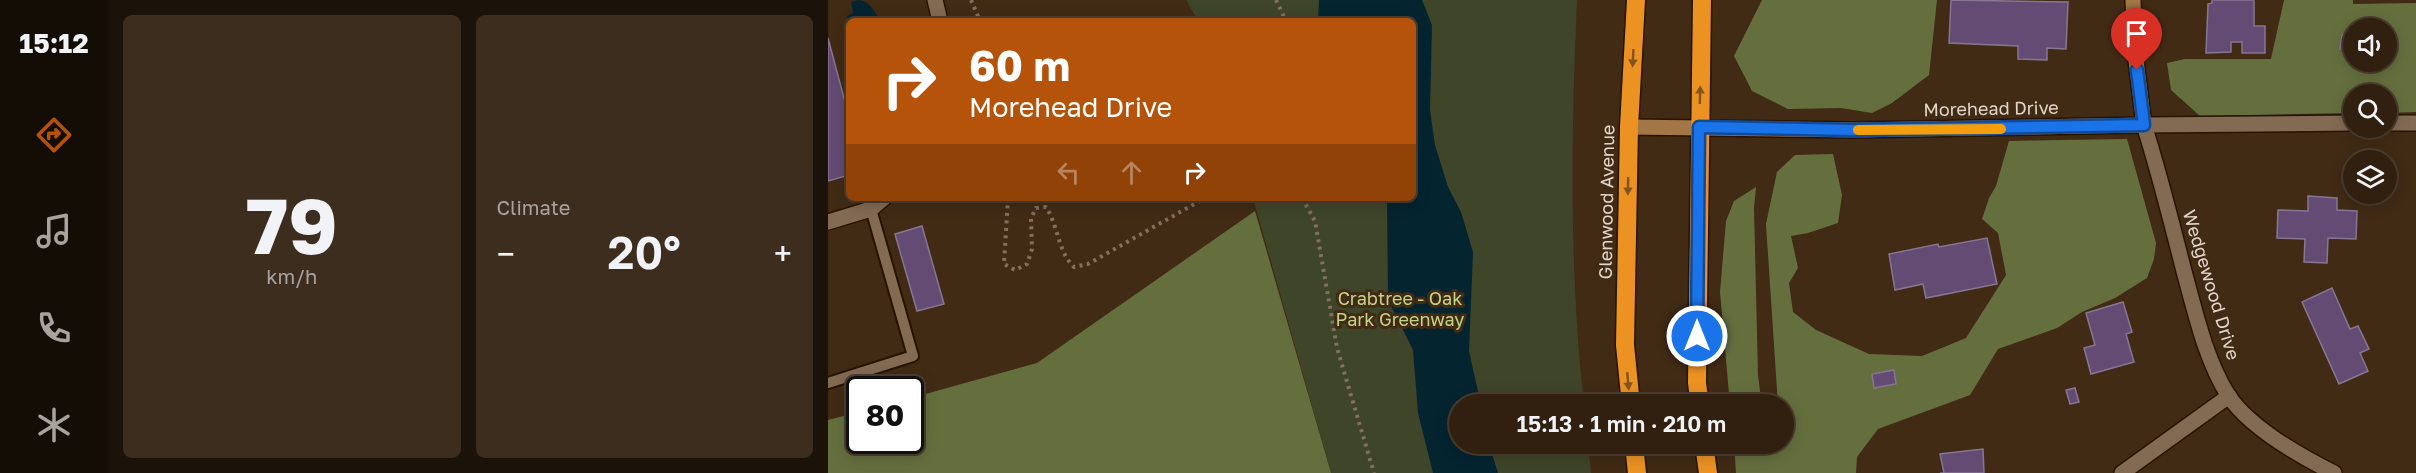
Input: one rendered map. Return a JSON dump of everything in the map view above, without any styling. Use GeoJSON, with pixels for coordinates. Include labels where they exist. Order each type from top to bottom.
{"type":"FeatureCollection","features":[{"type":"Feature","properties":{"kind":"highway","name":"Glenwood Avenue"},"geometry":{"type":"LineString","coordinates":[[1630,394],[1625,345],[1629,127],[1636,0]]}},
{"type":"Feature","properties":{"kind":"highway"},"geometry":{"type":"LineString","coordinates":[[1698,394],[1699,127],[1702,0]]}},
{"type":"Feature","properties":{"kind":"highway"},"geometry":{"type":"LineString","coordinates":[[1635,454],[1637,473]]}},
{"type":"Feature","properties":{"kind":"highway"},"geometry":{"type":"LineString","coordinates":[[1705,454],[1708,473]]}},
{"type":"Feature","properties":{"kind":"street"},"geometry":{"type":"LineString","coordinates":[[935,0],[939,18]]}},
{"type":"Feature","properties":{"kind":"street"},"geometry":{"type":"LineString","coordinates":[[2133,0],[2135,52],[2144,125]]}},
{"type":"Feature","properties":{"kind":"street","name":"Morehead Drive"},"geometry":{"type":"LineString","coordinates":[[1629,127],[1866,130],[2343,123]]}},
{"type":"Feature","properties":{"kind":"street"},"geometry":{"type":"LineString","coordinates":[[2397,123],[2416,123]]}},
{"type":"Feature","properties":{"kind":"street","name":"Wedgewood Drive"},"geometry":{"type":"LineString","coordinates":[[2144,125],[2160,175],[2194,310],[2213,366],[2229,396],[2243,412],[2271,435],[2334,473]]}},
{"type":"Feature","properties":{"kind":"street"},"geometry":{"type":"LineString","coordinates":[[828,222],[872,209],[881,201]]}},
{"type":"Feature","properties":{"kind":"street"},"geometry":{"type":"LineString","coordinates":[[2121,473],[2229,396]]}},
{"type":"Feature","properties":{"kind":"lane"},"geometry":{"type":"LineString","coordinates":[[828,382],[913,356],[872,209]]}},
{"type":"Feature","properties":{"kind":"path"},"geometry":{"type":"LineString","coordinates":[[971,0],[979,18]]}},
{"type":"Feature","properties":{"kind":"path"},"geometry":{"type":"LineString","coordinates":[[1276,0],[1285,18]]}},
{"type":"Feature","properties":{"kind":"path"},"geometry":{"type":"LineString","coordinates":[[1008,201],[1004,264],[1015,270],[1027,264],[1032,249],[1031,218],[1036,208],[1046,207],[1053,218],[1066,260],[1074,267],[1088,264],[1200,201]]}},
{"type":"Feature","properties":{"kind":"path"},"geometry":{"type":"LineString","coordinates":[[1304,201],[1315,221],[1337,348],[1374,473]]}},
{"type":"Feature","properties":{"kind":"green space","name":"Crabtree - Oak Park Greenway"},"geometry":{"type":"Polygon","coordinates":[[[1186,0],[1577,0],[1573,101],[1573,202],[1576,304],[1583,394],[1449,394],[1449,454],[1589,454],[1591,473],[1331,473],[1254,201],[1416,201],[1416,18],[1196,18],[1186,0]]]}},
{"type":"Feature","properties":{"kind":"green space"},"geometry":{"type":"Polygon","coordinates":[[[1762,0],[1937,0],[1929,75],[1892,103],[1872,113],[1841,108],[1788,109],[1752,91],[1734,56],[1762,0]]]}},
{"type":"Feature","properties":{"kind":"green space"},"geometry":{"type":"Polygon","coordinates":[[[2284,0],[2353,0],[2353,4],[2416,3],[2416,112],[2397,113],[2397,84],[2343,84],[2343,113],[2200,116],[2171,90],[2167,63],[2185,59],[2271,59],[2284,0]]]}},
{"type":"Feature","properties":{"kind":"green space"},"geometry":{"type":"Polygon","coordinates":[[[2127,139],[2156,243],[2154,259],[2147,278],[2115,298],[2082,312],[2057,328],[1998,349],[1970,395],[1878,429],[1857,457],[1856,473],[1736,473],[1735,454],[1794,454],[1794,394],[1777,394],[1766,224],[1777,172],[1795,155],[1833,154],[1842,195],[1838,223],[1791,236],[1798,268],[1789,283],[1793,312],[1816,330],[1869,354],[1922,356],[1966,338],[2006,275],[1998,233],[1982,219],[1996,186],[2009,141],[2127,139]]]}},
{"type":"Feature","properties":{"kind":"green space"},"geometry":{"type":"Polygon","coordinates":[[[1756,187],[1754,208],[1758,376],[1760,394],[1729,394],[1720,292],[1726,221],[1734,201],[1756,187]]]}},
{"type":"Feature","properties":{"kind":"green space"},"geometry":{"type":"Polygon","coordinates":[[[1255,211],[1331,473],[828,473],[828,420],[846,415],[846,454],[924,454],[924,394],[1037,363],[1255,211]]]}},
{"type":"Feature","properties":{"kind":"water"},"geometry":{"type":"Polygon","coordinates":[[[858,0],[868,4],[878,18],[848,18],[847,16],[853,13],[851,2],[858,0]]]}},
{"type":"Feature","properties":{"kind":"water"},"geometry":{"type":"Polygon","coordinates":[[[1319,0],[1422,0],[1432,25],[1430,110],[1435,145],[1448,187],[1461,212],[1473,252],[1469,351],[1479,394],[1449,394],[1449,454],[1492,454],[1498,473],[1433,473],[1418,413],[1413,350],[1388,300],[1387,201],[1416,201],[1416,18],[1318,18],[1319,0]]]}},
{"type":"Feature","properties":{"kind":"building"},"geometry":{"type":"Polygon","coordinates":[[[1951,0],[2068,2],[2066,49],[2047,48],[2047,60],[2018,59],[2018,46],[1949,43],[1951,0]]]}},
{"type":"Feature","properties":{"kind":"building"},"geometry":{"type":"Polygon","coordinates":[[[2212,0],[2254,0],[2254,26],[2265,26],[2265,53],[2242,53],[2242,42],[2231,42],[2231,52],[2206,53],[2208,4],[2212,3],[2212,0]]]}},
{"type":"Feature","properties":{"kind":"building"},"geometry":{"type":"Polygon","coordinates":[[[2342,35],[2343,35],[2343,49],[2340,49],[2342,35]]]}},
{"type":"Feature","properties":{"kind":"building"},"geometry":{"type":"Polygon","coordinates":[[[828,38],[846,106],[846,176],[828,181],[828,38]]]}},
{"type":"Feature","properties":{"kind":"building"},"geometry":{"type":"Polygon","coordinates":[[[2308,196],[2337,198],[2337,210],[2357,211],[2356,239],[2328,238],[2327,263],[2304,262],[2305,239],[2277,238],[2278,210],[2308,211],[2308,196]]]}},
{"type":"Feature","properties":{"kind":"building"},"geometry":{"type":"Polygon","coordinates":[[[922,226],[944,304],[917,311],[895,234],[922,226]]]}},
{"type":"Feature","properties":{"kind":"building"},"geometry":{"type":"Polygon","coordinates":[[[1987,238],[1997,284],[1926,298],[1923,284],[1895,290],[1889,254],[1938,244],[1939,247],[1987,238]]]}},
{"type":"Feature","properties":{"kind":"building"},"geometry":{"type":"Polygon","coordinates":[[[2332,288],[2350,329],[2358,326],[2369,349],[2360,353],[2368,371],[2339,384],[2302,302],[2332,288]]]}},
{"type":"Feature","properties":{"kind":"building"},"geometry":{"type":"Polygon","coordinates":[[[2123,302],[2132,332],[2126,334],[2134,362],[2091,374],[2084,348],[2095,345],[2086,313],[2123,302]]]}},
{"type":"Feature","properties":{"kind":"building"},"geometry":{"type":"Polygon","coordinates":[[[1894,370],[1896,384],[1874,388],[1872,374],[1894,370]]]}},
{"type":"Feature","properties":{"kind":"building"},"geometry":{"type":"Polygon","coordinates":[[[2075,388],[2079,402],[2070,404],[2066,390],[2075,388]]]}},
{"type":"Feature","properties":{"kind":"building"},"geometry":{"type":"Polygon","coordinates":[[[1983,449],[1984,473],[1944,473],[1940,454],[1983,449]]]}},
{"type":"Feature","properties":{"kind":"slow traffic"},"geometry":{"type":"LineString","coordinates":[[1858,130],[2001,129]]}},
{"type":"Feature","properties":{"kind":"route"},"geometry":{"type":"LineString","coordinates":[[1697,336],[1699,127],[1854,130],[2144,125],[2137,70]]}}]}
